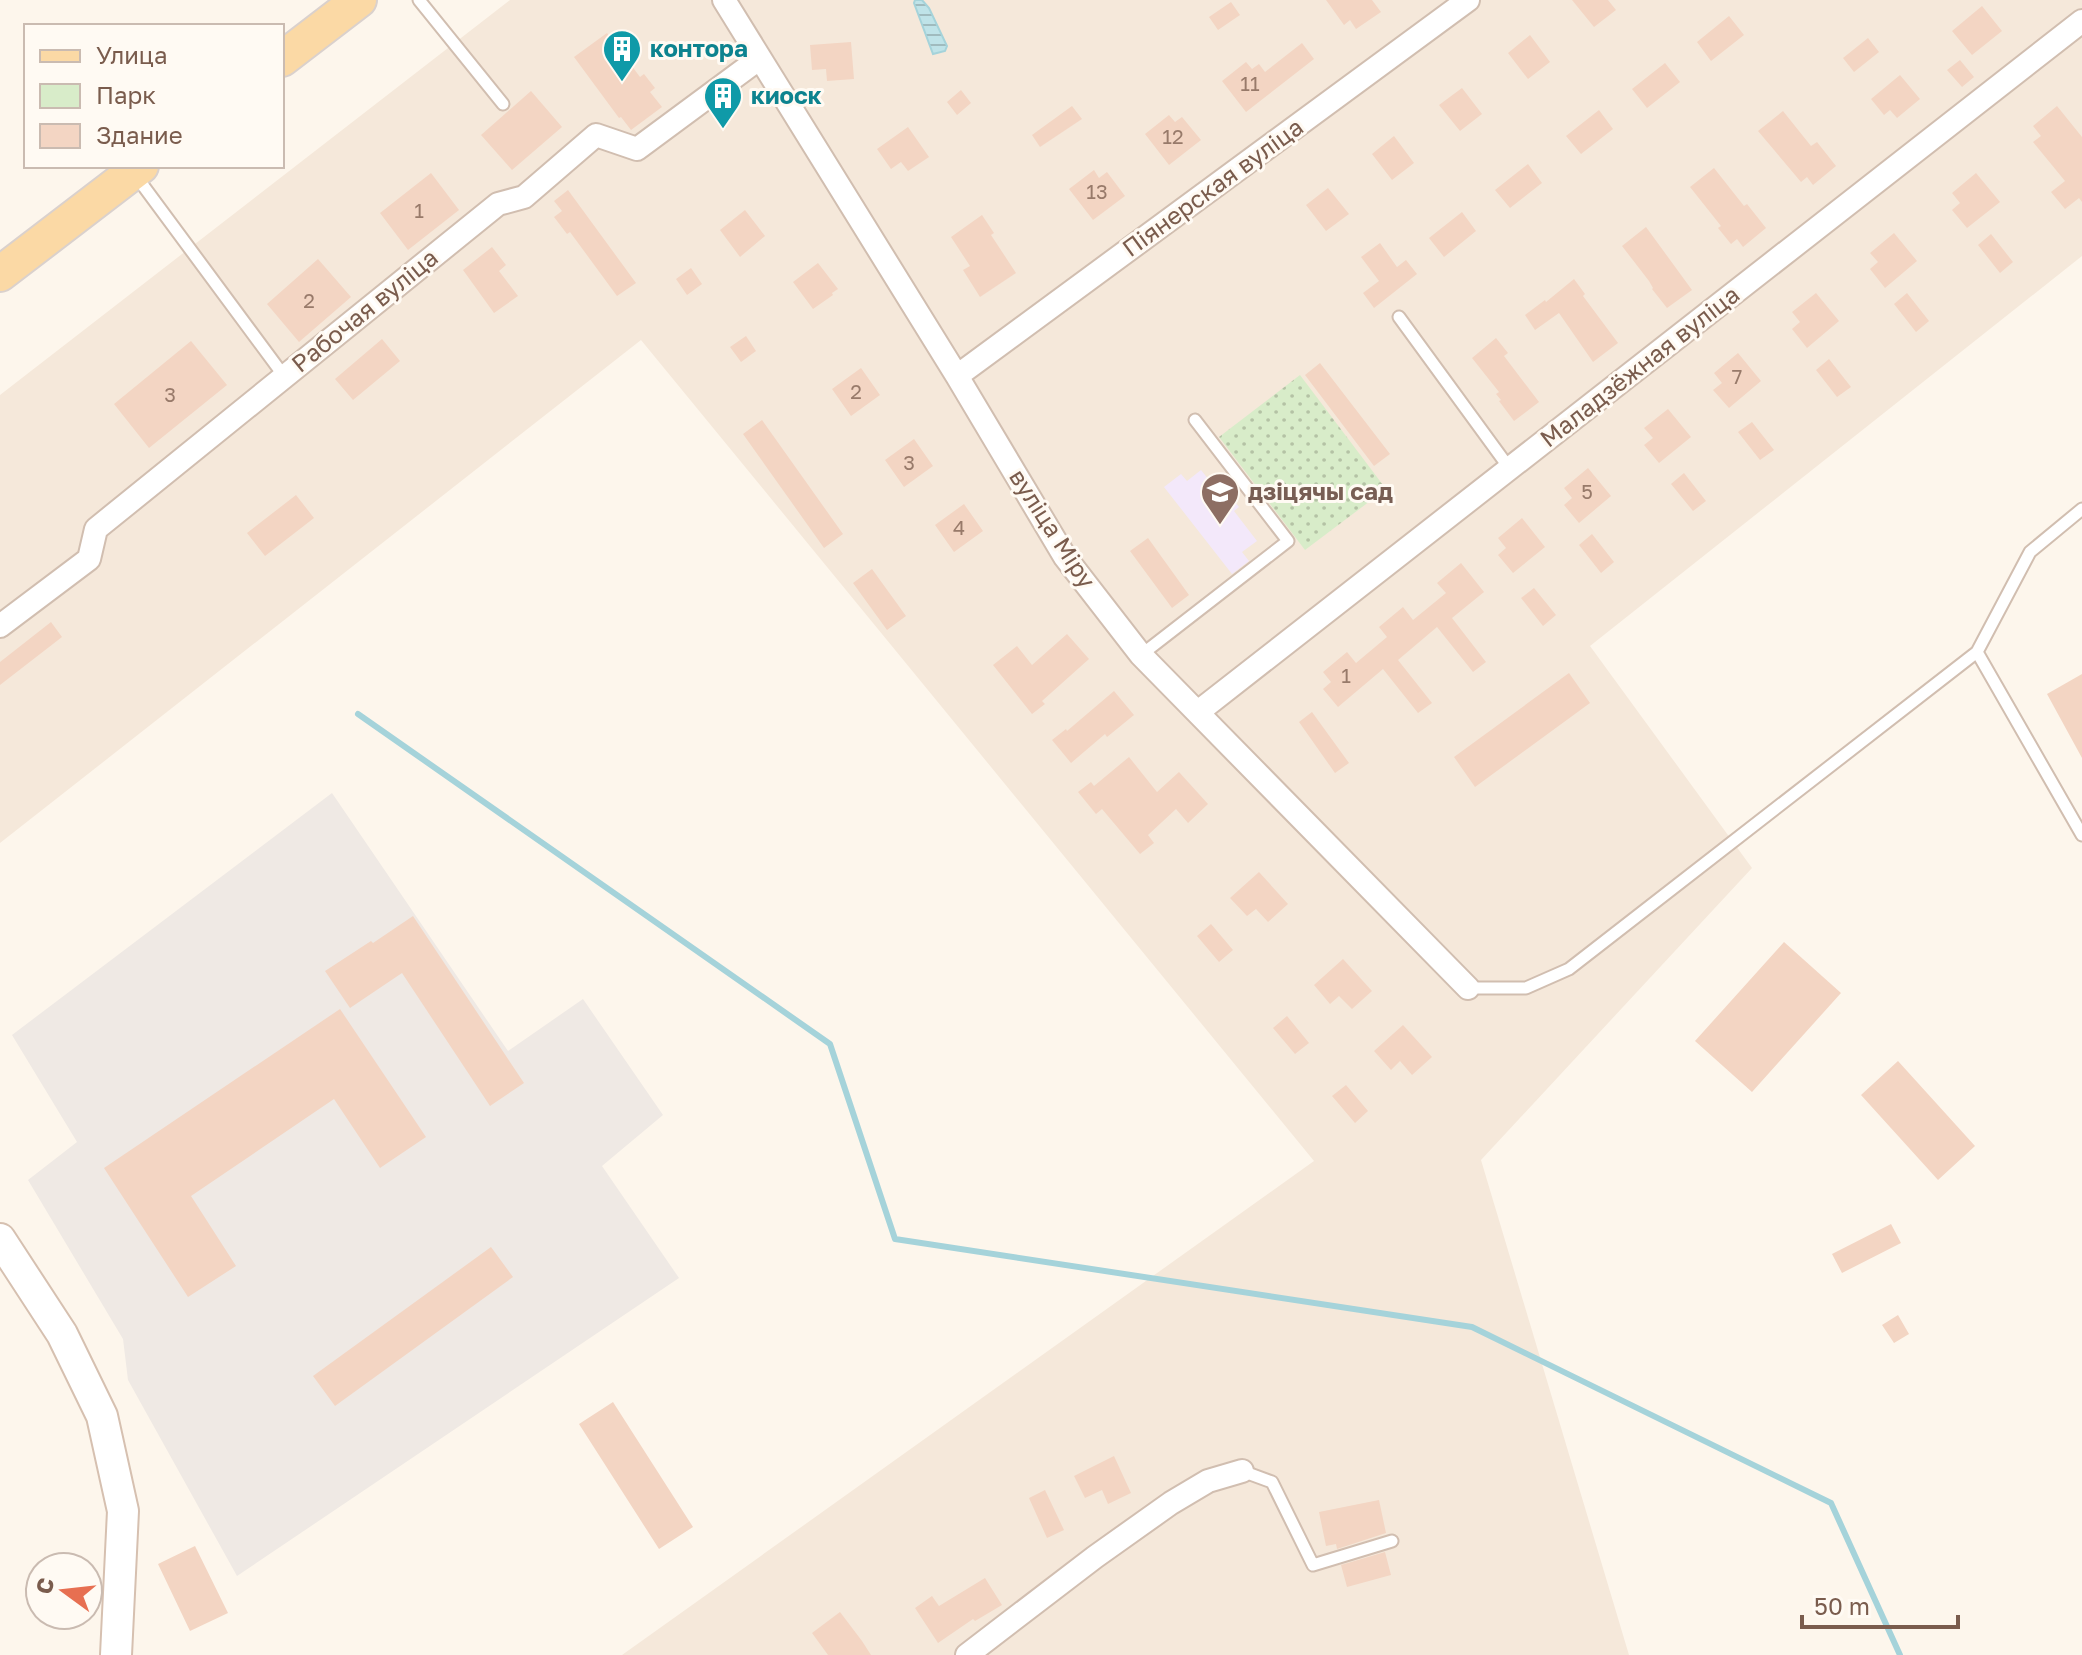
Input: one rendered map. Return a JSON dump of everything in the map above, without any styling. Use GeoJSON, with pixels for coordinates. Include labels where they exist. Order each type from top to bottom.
{"type":"FeatureCollection","features":[{"type":"Feature","properties":{"kind":"main road"},"geometry":{"type":"LineString","coordinates":[[284,57],[359,0]]}},
{"type":"Feature","properties":{"kind":"main road"},"geometry":{"type":"LineString","coordinates":[[0,274],[137,169]]}},
{"type":"Feature","properties":{"kind":"street","name":"вуліца Міру"},"geometry":{"type":"LineString","coordinates":[[724,0],[1065,557],[1141,655],[1468,988]]}},
{"type":"Feature","properties":{"kind":"street","name":"Піянерская вуліца"},"geometry":{"type":"LineString","coordinates":[[957,376],[1468,0]]}},
{"type":"Feature","properties":{"kind":"street","name":"Маладзёжная вуліца"},"geometry":{"type":"LineString","coordinates":[[1198,712],[2082,21]]}},
{"type":"Feature","properties":{"kind":"street","name":"Рабочая вуліца"},"geometry":{"type":"LineString","coordinates":[[0,626],[89,559],[96,529],[498,204],[524,197],[596,135],[637,149],[760,58]]}},
{"type":"Feature","properties":{"kind":"street"},"geometry":{"type":"LineString","coordinates":[[0,1239],[62,1334],[102,1416],[123,1511],[116,1655]]}},
{"type":"Feature","properties":{"kind":"street"},"geometry":{"type":"LineString","coordinates":[[967,1655],[1171,1503],[1208,1481],[1242,1471]]}},
{"type":"Feature","properties":{"kind":"lane"},"geometry":{"type":"LineString","coordinates":[[419,0],[503,104]]}},
{"type":"Feature","properties":{"kind":"lane"},"geometry":{"type":"LineString","coordinates":[[137,169],[284,376]]}},
{"type":"Feature","properties":{"kind":"lane"},"geometry":{"type":"LineString","coordinates":[[1399,317],[1510,469]]}},
{"type":"Feature","properties":{"kind":"lane"},"geometry":{"type":"LineString","coordinates":[[1141,655],[1288,541],[1195,420]]}},
{"type":"Feature","properties":{"kind":"lane"},"geometry":{"type":"LineString","coordinates":[[1468,988],[1526,988],[1569,969],[1977,652],[2030,552],[2082,509]]}},
{"type":"Feature","properties":{"kind":"lane"},"geometry":{"type":"LineString","coordinates":[[1977,652],[2082,835]]}},
{"type":"Feature","properties":{"kind":"lane"},"geometry":{"type":"LineString","coordinates":[[1242,1471],[1272,1482],[1313,1565],[1392,1541]]}},
{"type":"Feature","properties":{"kind":"shaded area"},"geometry":{"type":"Polygon","coordinates":[[[510,0],[2082,0],[2082,256],[1590,646],[1752,868],[1481,1160],[1629,1655],[622,1655],[1314,1161],[641,340],[0,843],[0,395],[510,0]]]}},
{"type":"Feature","properties":{"kind":"shaded area","name":"дзіцячы сад"},"geometry":{"type":"Polygon","coordinates":[[[1201,470],[1225,500],[1231,497],[1239,507],[1234,511],[1257,541],[1242,552],[1249,561],[1232,574],[1164,487],[1181,474],[1187,481],[1201,470]]]}},
{"type":"Feature","properties":{"kind":"shaded area"},"geometry":{"type":"Polygon","coordinates":[[[332,793],[508,1051],[583,999],[663,1115],[602,1166],[679,1278],[237,1576],[128,1380],[123,1339],[28,1180],[77,1142],[12,1035],[332,793]]]}},
{"type":"Feature","properties":{"kind":"green space"},"geometry":{"type":"Polygon","coordinates":[[[1300,375],[1386,489],[1305,550],[1219,437],[1300,375]]]}},
{"type":"Feature","properties":{"kind":"water"},"geometry":{"type":"Polygon","coordinates":[[[915,0],[922,0],[929,8],[947,46],[945,51],[933,54],[915,0]]]}},
{"type":"Feature","properties":{"kind":"building"},"geometry":{"type":"Polygon","coordinates":[[[1326,0],[1372,0],[1381,12],[1356,29],[1350,20],[1344,25],[1326,0]]]}},
{"type":"Feature","properties":{"kind":"building"},"geometry":{"type":"Polygon","coordinates":[[[1572,0],[1608,0],[1616,10],[1594,27],[1572,0]]]}},
{"type":"Feature","properties":{"kind":"building"},"geometry":{"type":"Polygon","coordinates":[[[1231,2],[1240,15],[1218,30],[1209,17],[1231,2]]]}},
{"type":"Feature","properties":{"kind":"building"},"geometry":{"type":"Polygon","coordinates":[[[1982,6],[2002,31],[1972,55],[1952,31],[1982,6]]]}},
{"type":"Feature","properties":{"kind":"building"},"geometry":{"type":"Polygon","coordinates":[[[1729,16],[1744,35],[1711,61],[1697,42],[1729,16]]]}},
{"type":"Feature","properties":{"kind":"building","name":"контора"},"geometry":{"type":"Polygon","coordinates":[[[607,33],[640,77],[644,74],[655,88],[650,92],[662,107],[631,130],[574,57],[607,33]]]}},
{"type":"Feature","properties":{"kind":"building"},"geometry":{"type":"Polygon","coordinates":[[[1530,35],[1550,62],[1528,79],[1508,53],[1530,35]]]}},
{"type":"Feature","properties":{"kind":"building"},"geometry":{"type":"Polygon","coordinates":[[[1868,38],[1879,52],[1854,72],[1843,58],[1868,38]]]}},
{"type":"Feature","properties":{"kind":"building"},"geometry":{"type":"Polygon","coordinates":[[[851,42],[854,79],[827,81],[826,69],[812,70],[810,45],[851,42]]]}},
{"type":"Feature","properties":{"kind":"building"},"geometry":{"type":"Polygon","coordinates":[[[1302,43],[1314,59],[1246,112],[1222,81],[1246,62],[1252,69],[1259,64],[1265,72],[1302,43]]]}},
{"type":"Feature","properties":{"kind":"building"},"geometry":{"type":"Polygon","coordinates":[[[1960,60],[1974,77],[1962,87],[1947,70],[1960,60]]]}},
{"type":"Feature","properties":{"kind":"building"},"geometry":{"type":"Polygon","coordinates":[[[1665,63],[1680,82],[1647,108],[1632,89],[1665,63]]]}},
{"type":"Feature","properties":{"kind":"building"},"geometry":{"type":"Polygon","coordinates":[[[1900,75],[1920,99],[1897,118],[1890,110],[1884,115],[1871,99],[1900,75]]]}},
{"type":"Feature","properties":{"kind":"building"},"geometry":{"type":"Polygon","coordinates":[[[1462,88],[1482,114],[1460,131],[1439,105],[1462,88]]]}},
{"type":"Feature","properties":{"kind":"building"},"geometry":{"type":"Polygon","coordinates":[[[961,90],[971,103],[957,115],[947,102],[961,90]]]}},
{"type":"Feature","properties":{"kind":"building"},"geometry":{"type":"Polygon","coordinates":[[[531,91],[562,127],[512,170],[481,135],[531,91]]]}},
{"type":"Feature","properties":{"kind":"building"},"geometry":{"type":"Polygon","coordinates":[[[1072,106],[1082,119],[1040,147],[1032,135],[1072,106]]]}},
{"type":"Feature","properties":{"kind":"building"},"geometry":{"type":"Polygon","coordinates":[[[2057,106],[2082,137],[2082,202],[2079,198],[2065,209],[2051,192],[2065,181],[2033,142],[2041,136],[2033,126],[2057,106]]]}},
{"type":"Feature","properties":{"kind":"building"},"geometry":{"type":"Polygon","coordinates":[[[1599,110],[1613,129],[1581,154],[1566,136],[1599,110]]]}},
{"type":"Feature","properties":{"kind":"building"},"geometry":{"type":"Polygon","coordinates":[[[1783,111],[1811,146],[1817,142],[1836,166],[1813,185],[1807,177],[1801,182],[1758,131],[1783,111]]]}},
{"type":"Feature","properties":{"kind":"building"},"geometry":{"type":"Polygon","coordinates":[[[1169,115],[1175,122],[1182,117],[1201,140],[1169,165],[1145,134],[1169,115]]]}},
{"type":"Feature","properties":{"kind":"building"},"geometry":{"type":"Polygon","coordinates":[[[908,127],[929,157],[908,171],[901,162],[891,169],[877,149],[908,127]]]}},
{"type":"Feature","properties":{"kind":"building"},"geometry":{"type":"Polygon","coordinates":[[[1394,136],[1414,163],[1392,180],[1372,154],[1394,136]]]}},
{"type":"Feature","properties":{"kind":"building"},"geometry":{"type":"Polygon","coordinates":[[[1528,164],[1542,183],[1510,208],[1495,190],[1528,164]]]}},
{"type":"Feature","properties":{"kind":"building"},"geometry":{"type":"Polygon","coordinates":[[[1714,168],[1766,228],[1743,247],[1737,239],[1731,244],[1690,187],[1714,168]]]}},
{"type":"Feature","properties":{"kind":"building"},"geometry":{"type":"Polygon","coordinates":[[[1094,170],[1099,178],[1107,172],[1125,196],[1093,220],[1069,189],[1094,170]]]}},
{"type":"Feature","properties":{"kind":"building"},"geometry":{"type":"Polygon","coordinates":[[[431,173],[459,210],[408,250],[380,213],[431,173]]]}},
{"type":"Feature","properties":{"kind":"building"},"geometry":{"type":"Polygon","coordinates":[[[1976,173],[2000,202],[1967,228],[1952,210],[1960,203],[1952,193],[1976,173]]]}},
{"type":"Feature","properties":{"kind":"building"},"geometry":{"type":"Polygon","coordinates":[[[1328,188],[1349,214],[1326,231],[1306,205],[1328,188]]]}},
{"type":"Feature","properties":{"kind":"building"},"geometry":{"type":"Polygon","coordinates":[[[568,190],[636,283],[617,296],[570,232],[567,234],[554,217],[562,211],[554,201],[568,190]]]}},
{"type":"Feature","properties":{"kind":"building"},"geometry":{"type":"Polygon","coordinates":[[[745,210],[765,236],[740,257],[720,230],[745,210]]]}},
{"type":"Feature","properties":{"kind":"building"},"geometry":{"type":"Polygon","coordinates":[[[1462,212],[1476,231],[1444,257],[1429,238],[1462,212]]]}},
{"type":"Feature","properties":{"kind":"building"},"geometry":{"type":"Polygon","coordinates":[[[982,215],[1016,273],[980,297],[963,270],[970,266],[951,237],[982,215]]]}},
{"type":"Feature","properties":{"kind":"building"},"geometry":{"type":"Polygon","coordinates":[[[1646,227],[1692,290],[1667,308],[1622,246],[1646,227]]]}},
{"type":"Feature","properties":{"kind":"building"},"geometry":{"type":"Polygon","coordinates":[[[1894,233],[1917,261],[1885,288],[1870,269],[1878,262],[1870,253],[1894,233]]]}},
{"type":"Feature","properties":{"kind":"building"},"geometry":{"type":"Polygon","coordinates":[[[1991,234],[2013,262],[2000,273],[1978,245],[1991,234]]]}},
{"type":"Feature","properties":{"kind":"building"},"geometry":{"type":"Polygon","coordinates":[[[1380,243],[1397,267],[1406,260],[1417,274],[1374,308],[1363,293],[1379,281],[1361,257],[1380,243]]]}},
{"type":"Feature","properties":{"kind":"building"},"geometry":{"type":"Polygon","coordinates":[[[492,247],[506,265],[499,271],[518,296],[494,313],[463,270],[492,247]]]}},
{"type":"Feature","properties":{"kind":"building"},"geometry":{"type":"Polygon","coordinates":[[[318,259],[351,297],[299,342],[267,304],[318,259]]]}},
{"type":"Feature","properties":{"kind":"building"},"geometry":{"type":"Polygon","coordinates":[[[818,263],[838,289],[813,309],[793,282],[818,263]]]}},
{"type":"Feature","properties":{"kind":"building"},"geometry":{"type":"Polygon","coordinates":[[[691,268],[702,284],[687,295],[676,279],[691,268]]]}},
{"type":"Feature","properties":{"kind":"building"},"geometry":{"type":"Polygon","coordinates":[[[1574,279],[1618,343],[1593,362],[1559,313],[1535,330],[1525,315],[1574,279]]]}},
{"type":"Feature","properties":{"kind":"building"},"geometry":{"type":"Polygon","coordinates":[[[1816,293],[1839,321],[1807,348],[1792,329],[1800,322],[1792,312],[1816,293]]]}},
{"type":"Feature","properties":{"kind":"building"},"geometry":{"type":"Polygon","coordinates":[[[1907,293],[1929,321],[1916,332],[1894,304],[1907,293]]]}},
{"type":"Feature","properties":{"kind":"building"},"geometry":{"type":"Polygon","coordinates":[[[746,336],[756,351],[741,362],[730,347],[746,336]]]}},
{"type":"Feature","properties":{"kind":"building"},"geometry":{"type":"Polygon","coordinates":[[[1496,338],[1508,353],[1504,356],[1539,402],[1514,421],[1499,401],[1496,394],[1499,392],[1472,358],[1496,338]]]}},
{"type":"Feature","properties":{"kind":"building"},"geometry":{"type":"Polygon","coordinates":[[[382,339],[400,361],[353,400],[335,379],[382,339]]]}},
{"type":"Feature","properties":{"kind":"building"},"geometry":{"type":"Polygon","coordinates":[[[191,341],[227,385],[149,448],[114,404],[191,341]]]}},
{"type":"Feature","properties":{"kind":"building"},"geometry":{"type":"Polygon","coordinates":[[[1738,353],[1761,381],[1729,408],[1713,390],[1722,383],[1714,373],[1738,353]]]}},
{"type":"Feature","properties":{"kind":"building"},"geometry":{"type":"Polygon","coordinates":[[[1829,359],[1851,387],[1837,397],[1816,370],[1829,359]]]}},
{"type":"Feature","properties":{"kind":"building"},"geometry":{"type":"Polygon","coordinates":[[[1320,363],[1390,454],[1374,466],[1305,375],[1320,363]]]}},
{"type":"Feature","properties":{"kind":"building"},"geometry":{"type":"Polygon","coordinates":[[[861,368],[880,395],[851,416],[832,389],[861,368]]]}},
{"type":"Feature","properties":{"kind":"building"},"geometry":{"type":"Polygon","coordinates":[[[1668,409],[1691,437],[1659,463],[1644,445],[1653,438],[1644,428],[1668,409]]]}},
{"type":"Feature","properties":{"kind":"building"},"geometry":{"type":"Polygon","coordinates":[[[762,420],[843,534],[824,548],[743,434],[762,420]]]}},
{"type":"Feature","properties":{"kind":"building"},"geometry":{"type":"Polygon","coordinates":[[[1752,422],[1774,450],[1760,460],[1738,432],[1752,422]]]}},
{"type":"Feature","properties":{"kind":"building"},"geometry":{"type":"Polygon","coordinates":[[[914,439],[933,466],[904,487],[885,460],[914,439]]]}},
{"type":"Feature","properties":{"kind":"building"},"geometry":{"type":"Polygon","coordinates":[[[1588,468],[1611,496],[1579,523],[1564,505],[1572,498],[1564,488],[1588,468]]]}},
{"type":"Feature","properties":{"kind":"building"},"geometry":{"type":"Polygon","coordinates":[[[1684,473],[1706,501],[1693,511],[1671,484],[1684,473]]]}},
{"type":"Feature","properties":{"kind":"building"},"geometry":{"type":"Polygon","coordinates":[[[296,495],[314,518],[265,556],[247,533],[296,495]]]}},
{"type":"Feature","properties":{"kind":"building"},"geometry":{"type":"Polygon","coordinates":[[[964,504],[983,531],[954,552],[935,525],[964,504]]]}},
{"type":"Feature","properties":{"kind":"building"},"geometry":{"type":"Polygon","coordinates":[[[1522,518],[1545,547],[1513,573],[1498,555],[1506,548],[1498,538],[1522,518]]]}},
{"type":"Feature","properties":{"kind":"building"},"geometry":{"type":"Polygon","coordinates":[[[1592,534],[1614,562],[1601,573],[1579,545],[1592,534]]]}},
{"type":"Feature","properties":{"kind":"building"},"geometry":{"type":"Polygon","coordinates":[[[1148,538],[1189,595],[1172,608],[1130,551],[1148,538]]]}},
{"type":"Feature","properties":{"kind":"building"},"geometry":{"type":"Polygon","coordinates":[[[1461,563],[1484,592],[1452,618],[1486,662],[1473,672],[1437,627],[1398,660],[1432,703],[1418,713],[1383,669],[1338,707],[1323,689],[1331,682],[1323,672],[1347,652],[1356,663],[1387,637],[1379,627],[1403,607],[1413,620],[1446,593],[1437,583],[1461,563]]]}},
{"type":"Feature","properties":{"kind":"building"},"geometry":{"type":"Polygon","coordinates":[[[872,569],[906,616],[887,630],[853,583],[872,569]]]}},
{"type":"Feature","properties":{"kind":"building"},"geometry":{"type":"Polygon","coordinates":[[[1534,588],[1556,615],[1543,626],[1521,598],[1534,588]]]}},
{"type":"Feature","properties":{"kind":"building"},"geometry":{"type":"Polygon","coordinates":[[[51,622],[62,637],[0,685],[0,662],[51,622]]]}},
{"type":"Feature","properties":{"kind":"building"},"geometry":{"type":"Polygon","coordinates":[[[1067,634],[1089,659],[1042,701],[1045,704],[1032,714],[993,665],[1017,646],[1032,665],[1067,634]]]}},
{"type":"Feature","properties":{"kind":"building"},"geometry":{"type":"Polygon","coordinates":[[[1569,673],[1590,703],[1475,787],[1454,757],[1569,673]]]}},
{"type":"Feature","properties":{"kind":"building"},"geometry":{"type":"Polygon","coordinates":[[[2082,674],[2082,758],[2047,694],[2082,674]]]}},
{"type":"Feature","properties":{"kind":"building"},"geometry":{"type":"Polygon","coordinates":[[[1114,691],[1134,715],[1107,737],[1105,734],[1071,763],[1052,740],[1114,691]]]}},
{"type":"Feature","properties":{"kind":"building"},"geometry":{"type":"Polygon","coordinates":[[[1312,712],[1349,763],[1335,773],[1299,722],[1312,712]]]}},
{"type":"Feature","properties":{"kind":"building"},"geometry":{"type":"Polygon","coordinates":[[[1129,757],[1157,792],[1179,772],[1208,804],[1188,823],[1176,809],[1148,835],[1154,843],[1140,854],[1102,809],[1096,814],[1078,792],[1091,782],[1094,786],[1129,757]]]}},
{"type":"Feature","properties":{"kind":"building"},"geometry":{"type":"Polygon","coordinates":[[[1259,872],[1288,904],[1268,922],[1256,909],[1247,916],[1230,898],[1259,872]]]}},
{"type":"Feature","properties":{"kind":"building"},"geometry":{"type":"Polygon","coordinates":[[[413,916],[524,1083],[490,1106],[402,973],[350,1008],[325,971],[413,916]]]}},
{"type":"Feature","properties":{"kind":"building"},"geometry":{"type":"Polygon","coordinates":[[[1211,924],[1233,950],[1219,962],[1197,936],[1211,924]]]}},
{"type":"Feature","properties":{"kind":"building"},"geometry":{"type":"Polygon","coordinates":[[[1784,942],[1841,993],[1752,1092],[1695,1041],[1784,942]]]}},
{"type":"Feature","properties":{"kind":"building"},"geometry":{"type":"Polygon","coordinates":[[[1343,959],[1372,991],[1352,1009],[1339,996],[1330,1004],[1314,985],[1343,959]]]}},
{"type":"Feature","properties":{"kind":"building"},"geometry":{"type":"Polygon","coordinates":[[[340,1009],[426,1137],[380,1168],[334,1099],[191,1196],[236,1266],[188,1297],[104,1168],[340,1009]]]}},
{"type":"Feature","properties":{"kind":"building"},"geometry":{"type":"Polygon","coordinates":[[[1287,1016],[1309,1043],[1295,1054],[1273,1028],[1287,1016]]]}},
{"type":"Feature","properties":{"kind":"building"},"geometry":{"type":"Polygon","coordinates":[[[1403,1025],[1432,1057],[1412,1075],[1400,1061],[1391,1070],[1374,1051],[1403,1025]]]}},
{"type":"Feature","properties":{"kind":"building"},"geometry":{"type":"Polygon","coordinates":[[[1898,1061],[1975,1146],[1938,1180],[1861,1095],[1898,1061]]]}},
{"type":"Feature","properties":{"kind":"building"},"geometry":{"type":"Polygon","coordinates":[[[1346,1085],[1368,1111],[1355,1123],[1332,1096],[1346,1085]]]}},
{"type":"Feature","properties":{"kind":"building"},"geometry":{"type":"Polygon","coordinates":[[[1891,1224],[1901,1243],[1842,1273],[1832,1254],[1891,1224]]]}},
{"type":"Feature","properties":{"kind":"building"},"geometry":{"type":"Polygon","coordinates":[[[491,1247],[513,1277],[335,1406],[313,1376],[491,1247]]]}},
{"type":"Feature","properties":{"kind":"building"},"geometry":{"type":"Polygon","coordinates":[[[1898,1315],[1909,1334],[1894,1343],[1882,1325],[1898,1315]]]}},
{"type":"Feature","properties":{"kind":"building"},"geometry":{"type":"Polygon","coordinates":[[[613,1402],[693,1527],[659,1549],[579,1424],[613,1402]]]}},
{"type":"Feature","properties":{"kind":"building"},"geometry":{"type":"Polygon","coordinates":[[[1114,1456],[1131,1493],[1108,1504],[1102,1490],[1085,1498],[1074,1476],[1114,1456]]]}},
{"type":"Feature","properties":{"kind":"building"},"geometry":{"type":"Polygon","coordinates":[[[1045,1490],[1064,1530],[1047,1538],[1029,1498],[1045,1490]]]}},
{"type":"Feature","properties":{"kind":"building"},"geometry":{"type":"Polygon","coordinates":[[[1379,1500],[1386,1533],[1337,1549],[1336,1544],[1326,1546],[1319,1512],[1379,1500]]]}},
{"type":"Feature","properties":{"kind":"building"},"geometry":{"type":"Polygon","coordinates":[[[195,1546],[228,1613],[190,1631],[158,1564],[195,1546]]]}},
{"type":"Feature","properties":{"kind":"building"},"geometry":{"type":"Polygon","coordinates":[[[1385,1552],[1391,1575],[1347,1587],[1341,1565],[1385,1552]]]}},
{"type":"Feature","properties":{"kind":"building"},"geometry":{"type":"Polygon","coordinates":[[[985,1578],[1002,1605],[975,1621],[973,1619],[938,1643],[915,1608],[932,1596],[939,1606],[985,1578]]]}},
{"type":"Feature","properties":{"kind":"building"},"geometry":{"type":"Polygon","coordinates":[[[840,1612],[871,1655],[828,1655],[812,1633],[840,1612]]]}},
{"type":"Feature","properties":{"kind":"waterway"},"geometry":{"type":"LineString","coordinates":[[358,714],[830,1044],[895,1239],[1472,1327],[1831,1503],[1900,1655]]}},
{"type":"Feature","properties":{"kind":"place","name":"контора"},"geometry":{"type":"Point","coordinates":[622,83]}},
{"type":"Feature","properties":{"kind":"place","name":"киоск"},"geometry":{"type":"Point","coordinates":[723,130]}},
{"type":"Feature","properties":{"kind":"place","name":"дзіцячы сад"},"geometry":{"type":"Point","coordinates":[1220,526]}}]}
